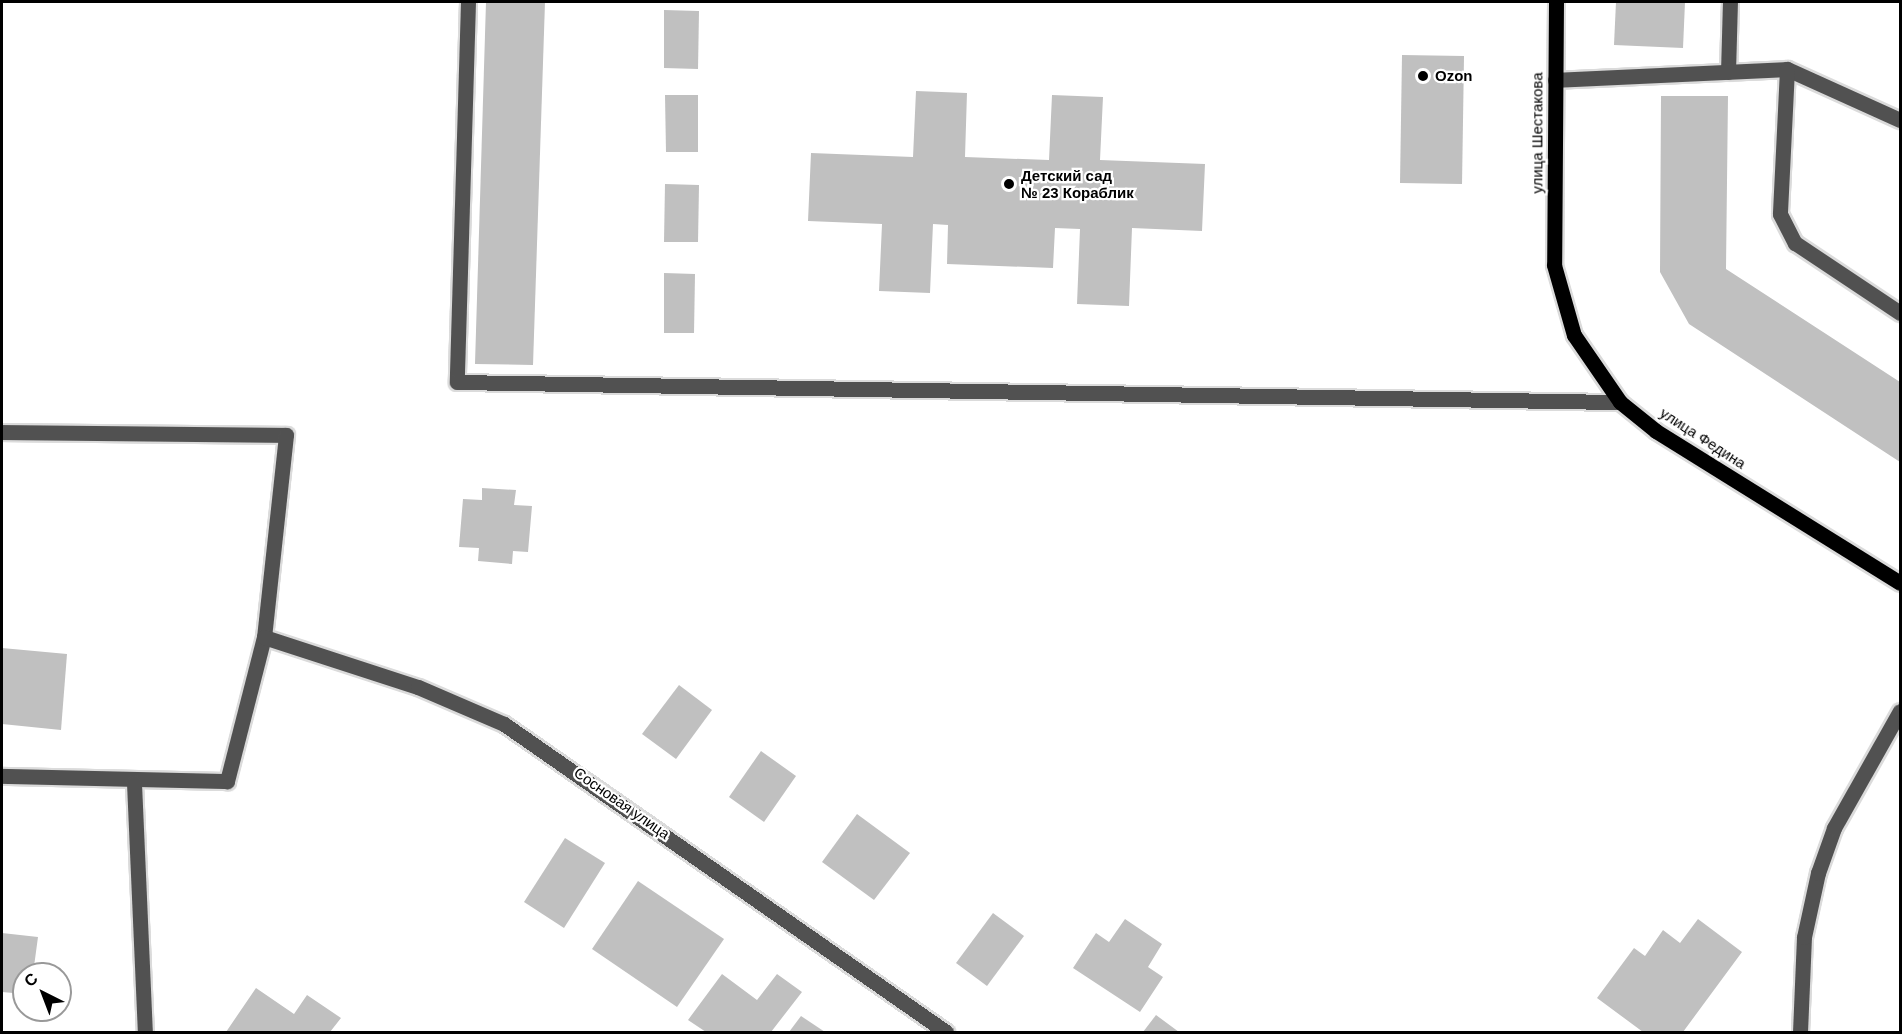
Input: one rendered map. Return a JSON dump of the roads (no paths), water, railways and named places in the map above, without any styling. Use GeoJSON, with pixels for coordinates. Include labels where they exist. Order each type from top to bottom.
{"type":"FeatureCollection","features":[{"type":"Feature","properties":{"kind":"main road","name":"улица Шестакова"},"geometry":{"type":"LineString","coordinates":[[1554,265],[1556,2]]}},
{"type":"Feature","properties":{"kind":"main road","name":"улица Федина"},"geometry":{"type":"LineString","coordinates":[[1554,265],[1574,335],[1620,402],[1656,431],[1900,582]]}},
{"type":"Feature","properties":{"kind":"street"},"geometry":{"type":"LineString","coordinates":[[468,2],[457,382],[1620,402]]}},
{"type":"Feature","properties":{"kind":"street"},"geometry":{"type":"LineString","coordinates":[[1728,72],[1730,2]]}},
{"type":"Feature","properties":{"kind":"street"},"geometry":{"type":"LineString","coordinates":[[1555,80],[1786,69],[1900,120]]}},
{"type":"Feature","properties":{"kind":"street"},"geometry":{"type":"LineString","coordinates":[[1786,69],[1780,214],[1795,243],[1900,313]]}},
{"type":"Feature","properties":{"kind":"street"},"geometry":{"type":"LineString","coordinates":[[2,432],[286,435],[264,637],[227,781],[134,783],[2,776]]}},
{"type":"Feature","properties":{"kind":"street","name":"Сосновая улица"},"geometry":{"type":"LineString","coordinates":[[264,637],[418,687],[504,724],[946,1032]]}},
{"type":"Feature","properties":{"kind":"street"},"geometry":{"type":"LineString","coordinates":[[1800,1032],[1804,937],[1818,873],[1834,828],[1900,711]]}},
{"type":"Feature","properties":{"kind":"street"},"geometry":{"type":"LineString","coordinates":[[134,783],[146,1032]]}},
{"type":"Feature","properties":{"kind":"place","name":"Ozon"},"geometry":{"type":"Point","coordinates":[1423,76]}},
{"type":"Feature","properties":{"kind":"place","name":"Детский сад № 23 Кораблик"},"geometry":{"type":"Point","coordinates":[1009,184]}}]}
